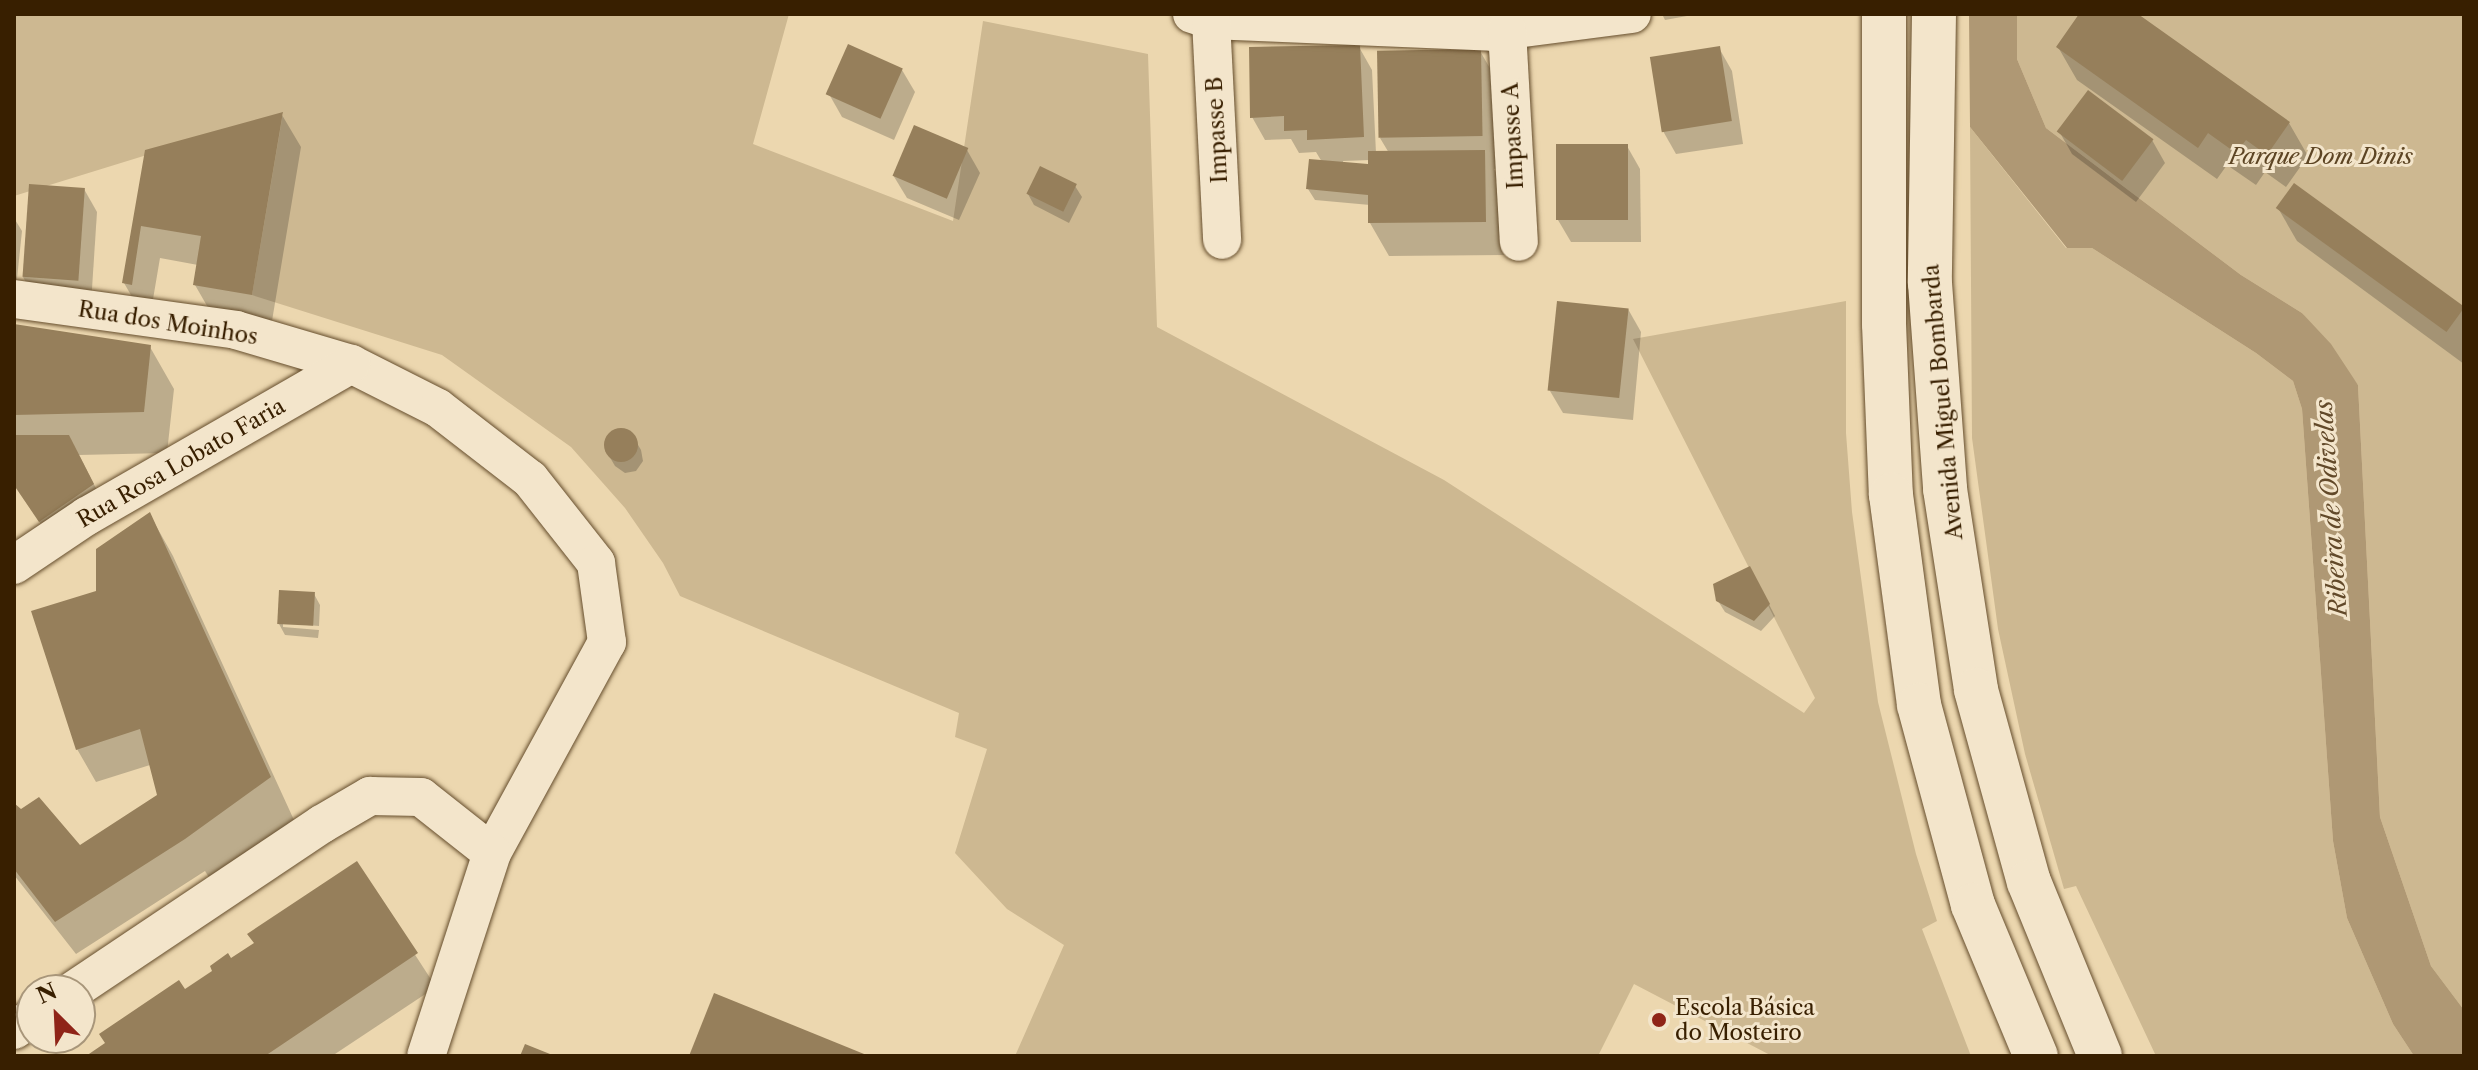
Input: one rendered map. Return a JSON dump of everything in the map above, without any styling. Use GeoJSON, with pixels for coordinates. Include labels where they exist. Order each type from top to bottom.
{"type":"FeatureCollection","features":[{"type":"Feature","properties":{"kind":"main road"},"geometry":{"type":"LineString","coordinates":[[1884,14],[1884,283],[1891,495],[1919,705],[1973,905],[2036,1056]]}},
{"type":"Feature","properties":{"kind":"main road","name":"Avenida Miguel Bombarda"},"geometry":{"type":"LineString","coordinates":[[1934,14],[1930,283],[1945,489],[1976,690],[2029,882],[2100,1056]]}},
{"type":"Feature","properties":{"kind":"street"},"geometry":{"type":"LineString","coordinates":[[1202,17],[1507,30],[1632,14]]}},
{"type":"Feature","properties":{"kind":"street","name":"Impasse B"},"geometry":{"type":"LineString","coordinates":[[1202,17],[1222,240]]}},
{"type":"Feature","properties":{"kind":"street","name":"Impasse A"},"geometry":{"type":"LineString","coordinates":[[1507,30],[1519,242]]}},
{"type":"Feature","properties":{"kind":"street","name":"Rua dos Moinhos"},"geometry":{"type":"LineString","coordinates":[[14,299],[236,330],[351,364],[438,408],[530,479],[596,563],[607,642],[492,853],[426,1056]]}},
{"type":"Feature","properties":{"kind":"street","name":"Rua Rosa Lobato Faria"},"geometry":{"type":"LineString","coordinates":[[14,565],[87,516],[351,364]]}},
{"type":"Feature","properties":{"kind":"street"},"geometry":{"type":"LineString","coordinates":[[96,975],[322,824],[370,796],[421,797],[492,853]]}},
{"type":"Feature","properties":{"kind":"green space"},"geometry":{"type":"Polygon","coordinates":[[[14,14],[789,14],[753,144],[953,221],[983,21],[1148,54],[1157,327],[1444,480],[1804,713],[1815,698],[1633,339],[1846,301],[1846,433],[1852,512],[1878,702],[1916,854],[1937,921],[1922,929],[1971,1056],[1772,1056],[1634,984],[1598,1056],[1015,1056],[1064,945],[1007,909],[955,853],[987,749],[955,737],[959,713],[680,596],[663,563],[625,508],[571,447],[442,355],[252,295],[283,113],[14,196],[14,14]]]}},
{"type":"Feature","properties":{"kind":"green space","name":"Parque Dom Dinis"},"geometry":{"type":"Polygon","coordinates":[[[2017,14],[2464,14],[2464,1010],[2431,966],[2380,817],[2358,385],[2302,313],[2241,275],[2046,128],[2017,59],[2017,14]]]}},
{"type":"Feature","properties":{"kind":"green space"},"geometry":{"type":"Polygon","coordinates":[[[1970,127],[2066,248],[2092,248],[2256,353],[2293,381],[2302,409],[2333,841],[2347,918],[2393,1024],[2414,1056],[2156,1056],[2076,886],[2064,889],[2025,754],[1998,629],[1972,438],[1970,127]]]}},
{"type":"Feature","properties":{"kind":"water","name":"Ribeira de Odivelas"},"geometry":{"type":"Polygon","coordinates":[[[1969,14],[2017,14],[2017,59],[2046,128],[2241,275],[2302,313],[2331,344],[2358,385],[2380,817],[2431,966],[2464,1010],[2464,1056],[2414,1056],[2393,1024],[2347,918],[2333,841],[2302,409],[2293,381],[2256,353],[2092,248],[2067,248],[1970,127],[1969,14]]]}},
{"type":"Feature","properties":{"kind":"pier"},"geometry":{"type":"Polygon","coordinates":[[[1965,14],[1969,14],[1969,127],[1965,127],[1965,14]]]}},
{"type":"Feature","properties":{"kind":"building"},"geometry":{"type":"Polygon","coordinates":[[[2079,14],[2138,14],[2290,122],[2267,155],[2246,140],[2236,153],[2208,133],[2198,148],[2056,47],[2079,14]]]}},
{"type":"Feature","properties":{"kind":"building"},"geometry":{"type":"Polygon","coordinates":[[[848,44],[903,68],[880,119],[826,94],[848,44]]]}},
{"type":"Feature","properties":{"kind":"building"},"geometry":{"type":"Polygon","coordinates":[[[1360,45],[1364,137],[1307,140],[1307,130],[1284,131],[1284,116],[1250,118],[1249,47],[1360,45]]]}},
{"type":"Feature","properties":{"kind":"building"},"geometry":{"type":"Polygon","coordinates":[[[1720,46],[1732,121],[1662,132],[1650,57],[1720,46]]]}},
{"type":"Feature","properties":{"kind":"building"},"geometry":{"type":"Polygon","coordinates":[[[1481,49],[1483,136],[1379,138],[1377,51],[1481,49]]]}},
{"type":"Feature","properties":{"kind":"building"},"geometry":{"type":"Polygon","coordinates":[[[2088,90],[2153,139],[2122,181],[2057,132],[2088,90]]]}},
{"type":"Feature","properties":{"kind":"building"},"geometry":{"type":"Polygon","coordinates":[[[283,112],[252,295],[193,285],[201,236],[141,226],[132,285],[122,283],[145,150],[283,112]]]}},
{"type":"Feature","properties":{"kind":"building"},"geometry":{"type":"Polygon","coordinates":[[[914,125],[968,148],[947,199],[893,176],[914,125]]]}},
{"type":"Feature","properties":{"kind":"building"},"geometry":{"type":"Polygon","coordinates":[[[1556,144],[1628,144],[1628,220],[1556,220],[1556,144]]]}},
{"type":"Feature","properties":{"kind":"building"},"geometry":{"type":"Polygon","coordinates":[[[1485,150],[1486,222],[1368,223],[1368,195],[1306,189],[1309,159],[1368,164],[1368,151],[1485,150]]]}},
{"type":"Feature","properties":{"kind":"building"},"geometry":{"type":"Polygon","coordinates":[[[1040,166],[1077,184],[1063,212],[1026,194],[1040,166]]]}},
{"type":"Feature","properties":{"kind":"building"},"geometry":{"type":"Polygon","coordinates":[[[2294,183],[2464,307],[2446,332],[2276,208],[2294,183]]]}},
{"type":"Feature","properties":{"kind":"building"},"geometry":{"type":"Polygon","coordinates":[[[29,184],[85,188],[78,281],[23,277],[29,184]]]}},
{"type":"Feature","properties":{"kind":"building"},"geometry":{"type":"Polygon","coordinates":[[[1557,301],[1629,309],[1619,398],[1548,391],[1557,301]]]}},
{"type":"Feature","properties":{"kind":"building"},"geometry":{"type":"Polygon","coordinates":[[[14,324],[151,345],[144,412],[14,415],[14,324]]]}},
{"type":"Feature","properties":{"kind":"building"},"geometry":{"type":"Polygon","coordinates":[[[621,428],[633,433],[638,445],[633,457],[621,462],[609,457],[604,445],[609,433],[621,428]]]}},
{"type":"Feature","properties":{"kind":"building"},"geometry":{"type":"Polygon","coordinates":[[[14,435],[69,435],[94,484],[39,522],[14,485],[14,435]]]}},
{"type":"Feature","properties":{"kind":"building"},"geometry":{"type":"Polygon","coordinates":[[[150,512],[271,777],[185,839],[55,922],[14,869],[14,803],[21,809],[39,797],[80,845],[157,795],[140,729],[76,750],[31,611],[96,591],[96,549],[150,512]]]}},
{"type":"Feature","properties":{"kind":"building"},"geometry":{"type":"Polygon","coordinates":[[[1750,566],[1770,604],[1754,621],[1716,601],[1713,584],[1750,566]]]}},
{"type":"Feature","properties":{"kind":"building"},"geometry":{"type":"Polygon","coordinates":[[[279,590],[315,592],[313,626],[277,624],[279,590]]]}},
{"type":"Feature","properties":{"kind":"building"},"geometry":{"type":"Polygon","coordinates":[[[357,861],[418,953],[265,1056],[86,1056],[96,1054],[96,1049],[105,1043],[99,1034],[179,980],[185,989],[212,971],[210,966],[228,953],[231,958],[254,943],[247,934],[357,861]]]}},
{"type":"Feature","properties":{"kind":"building"},"geometry":{"type":"Polygon","coordinates":[[[714,993],[869,1056],[689,1056],[714,993]]]}},
{"type":"Feature","properties":{"kind":"building"},"geometry":{"type":"Polygon","coordinates":[[[525,1044],[555,1056],[520,1056],[525,1044]]]}},
{"type":"Feature","properties":{"kind":"place","name":"Escola Básica do Mosteiro"},"geometry":{"type":"Point","coordinates":[1659,1020]}}]}
